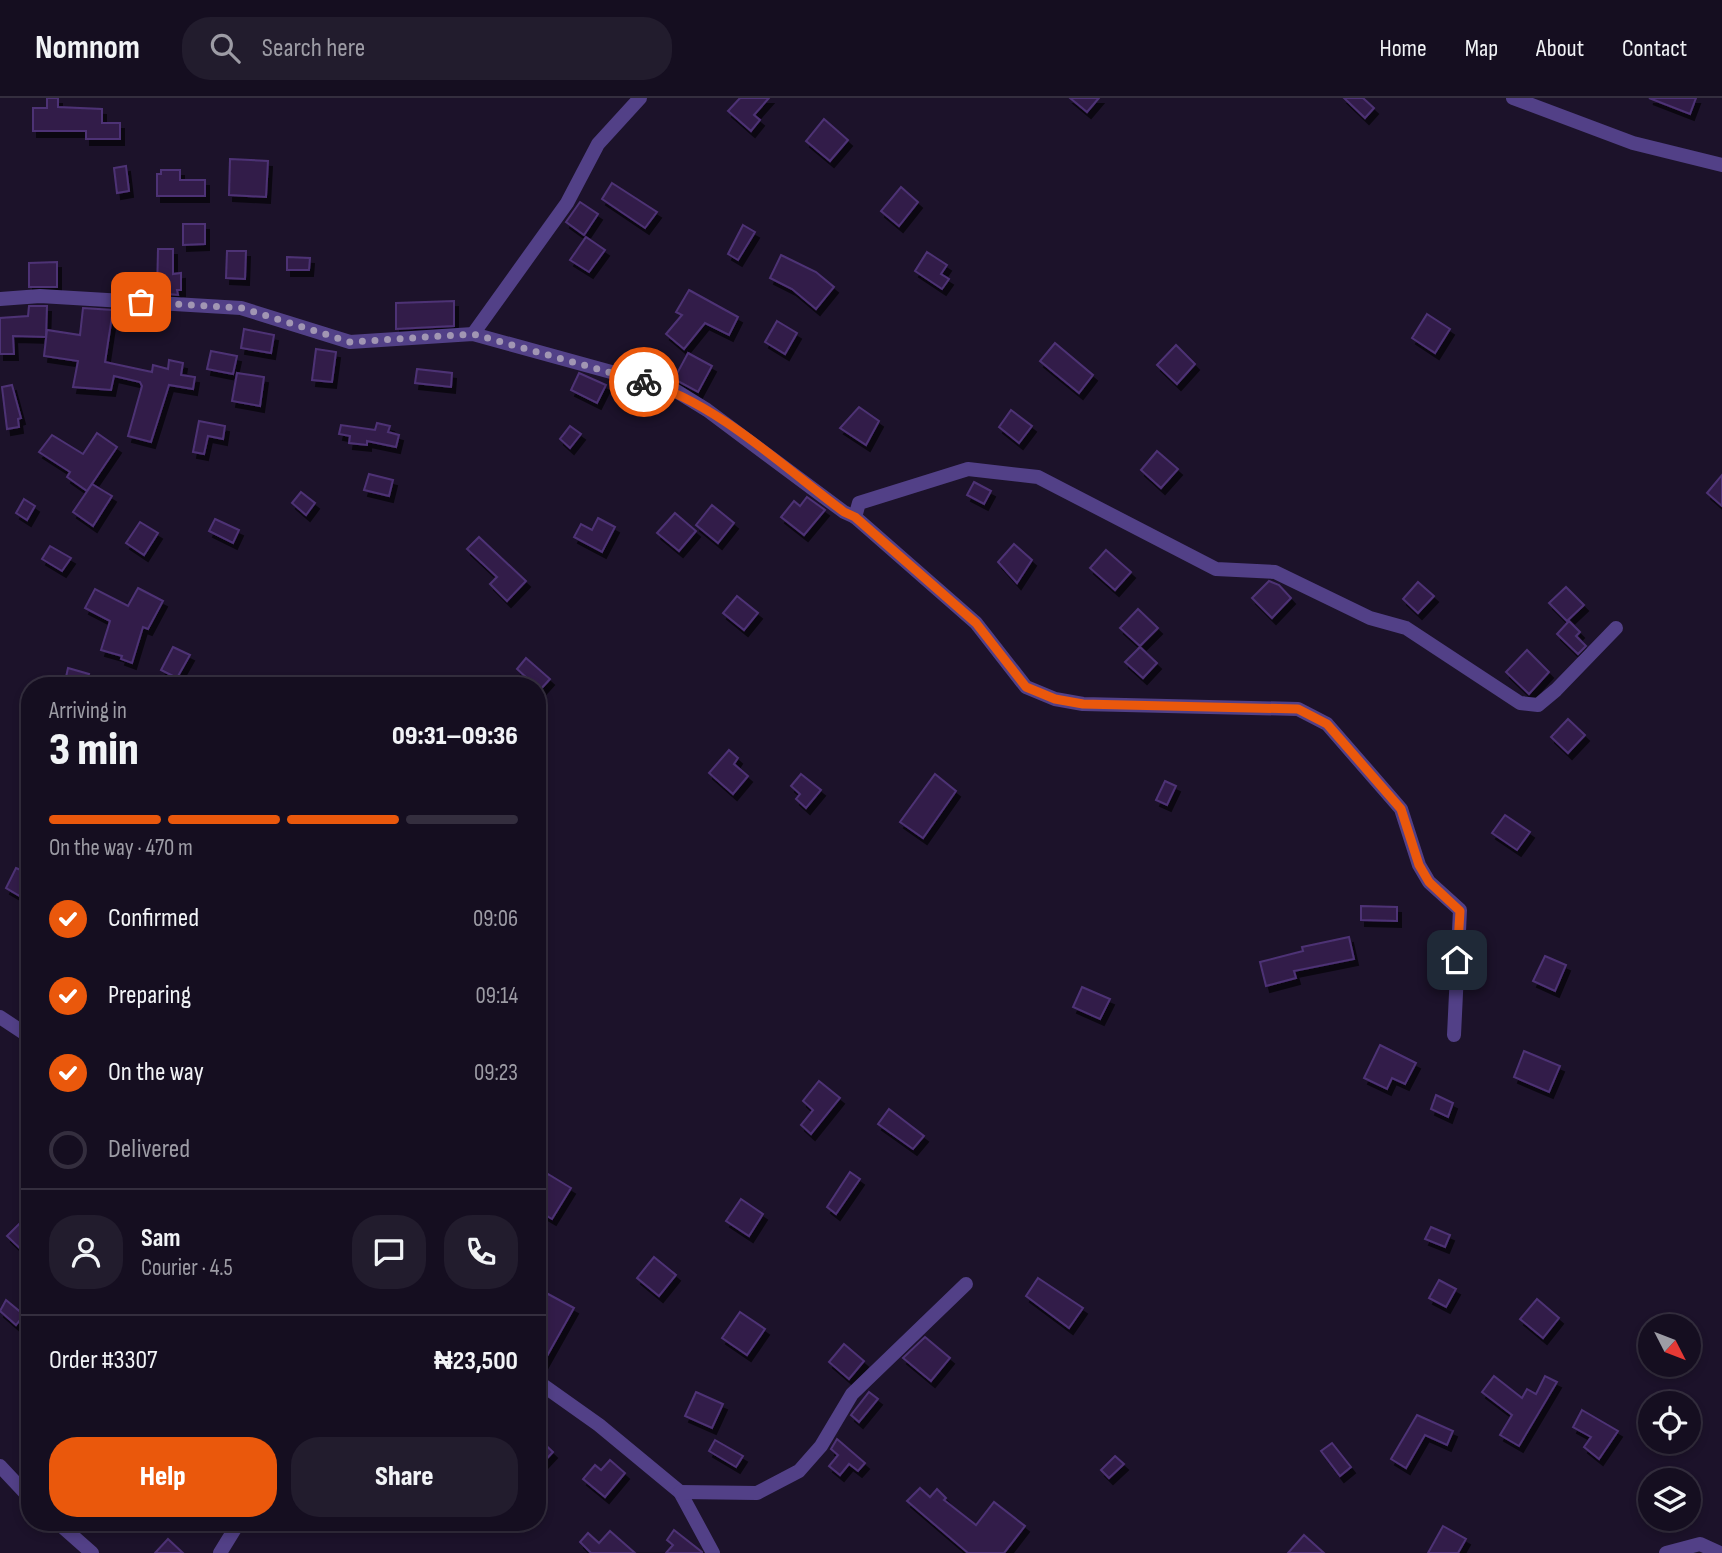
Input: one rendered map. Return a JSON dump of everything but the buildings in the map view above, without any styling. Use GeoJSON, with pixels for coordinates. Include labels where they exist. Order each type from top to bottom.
{"type":"FeatureCollection","features":[{"type":"Feature","properties":{"kind":"street"},"geometry":{"type":"LineString","coordinates":[[473,334],[567,203],[598,144],[640,98]]}},
{"type":"Feature","properties":{"kind":"street"},"geometry":{"type":"LineString","coordinates":[[1513,98],[1633,143],[1722,165]]}},
{"type":"Feature","properties":{"kind":"street"},"geometry":{"type":"LineString","coordinates":[[0,299],[40,296],[242,308],[350,342],[473,334],[673,390],[707,410],[844,512],[855,517],[976,623],[1026,687],[1055,699],[1083,704],[1298,709],[1327,724],[1401,809],[1419,865],[1429,882],[1460,911],[1454,1035]]}},
{"type":"Feature","properties":{"kind":"street"},"geometry":{"type":"LineString","coordinates":[[855,517],[859,502],[968,469],[1038,477],[1216,569],[1275,572],[1370,618],[1406,628],[1520,703],[1538,705],[1547,698],[1616,628]]}},
{"type":"Feature","properties":{"kind":"street"},"geometry":{"type":"LineString","coordinates":[[0,1017],[21,1031]]}},
{"type":"Feature","properties":{"kind":"street"},"geometry":{"type":"LineString","coordinates":[[680,1492],[757,1493],[799,1471],[821,1446],[860,1385],[966,1284]]}},
{"type":"Feature","properties":{"kind":"street"},"geometry":{"type":"LineString","coordinates":[[546,1387],[598,1425],[680,1492],[713,1553]]}},
{"type":"Feature","properties":{"kind":"street"},"geometry":{"type":"LineString","coordinates":[[0,1466],[21,1488]]}},
{"type":"Feature","properties":{"kind":"street"},"geometry":{"type":"LineString","coordinates":[[67,1531],[92,1553]]}},
{"type":"Feature","properties":{"kind":"street"},"geometry":{"type":"LineString","coordinates":[[220,1553],[233,1531]]}},
{"type":"Feature","properties":{"kind":"street"},"geometry":{"type":"LineString","coordinates":[[1666,1553],[1700,1544],[1720,1553]]}},
{"type":"Feature","properties":{"kind":"way so far"},"geometry":{"type":"LineString","coordinates":[[141,302],[242,308],[350,342],[473,334],[644,382]]}},
{"type":"Feature","properties":{"kind":"route"},"geometry":{"type":"LineString","coordinates":[[644,382],[673,390],[707,410],[844,512],[855,517],[976,623],[1026,687],[1055,699],[1083,704],[1298,709],[1327,724],[1401,809],[1419,865],[1429,882],[1460,911],[1457,960]]}}]}
